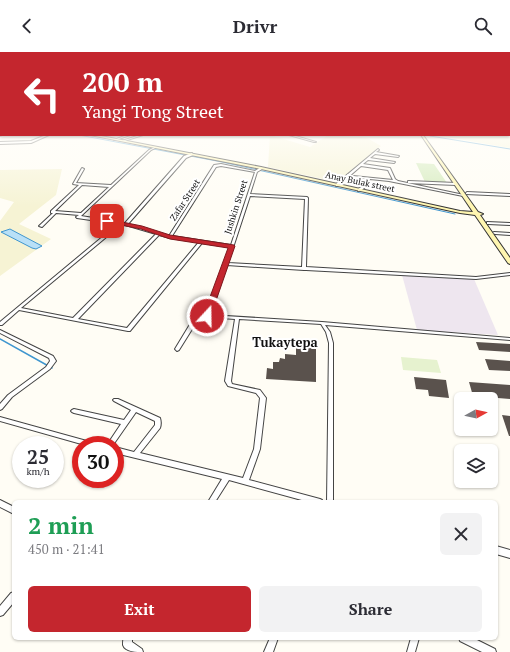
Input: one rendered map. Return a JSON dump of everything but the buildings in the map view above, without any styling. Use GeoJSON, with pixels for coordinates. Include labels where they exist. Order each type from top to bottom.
{"type":"FeatureCollection","features":[{"type":"Feature","properties":{"kind":"main road","name":"Anay Bulak street"},"geometry":{"type":"LineString","coordinates":[[170,151],[460,212],[479,214]]}},
{"type":"Feature","properties":{"kind":"main road"},"geometry":{"type":"LineString","coordinates":[[434,151],[479,214],[510,262]]}},
{"type":"Feature","properties":{"kind":"main road"},"geometry":{"type":"LineString","coordinates":[[436,151],[456,184],[465,194]]}},
{"type":"Feature","properties":{"kind":"main road"},"geometry":{"type":"LineString","coordinates":[[479,214],[488,223],[510,254]]}},
{"type":"Feature","properties":{"kind":"street"},"geometry":{"type":"LineString","coordinates":[[151,151],[78,217],[123,224],[170,237],[232,246]]}},
{"type":"Feature","properties":{"kind":"street"},"geometry":{"type":"LineString","coordinates":[[337,185],[375,153],[398,156]]}},
{"type":"Feature","properties":{"kind":"street"},"geometry":{"type":"LineString","coordinates":[[0,324],[123,224],[185,157],[191,155]]}},
{"type":"Feature","properties":{"kind":"street"},"geometry":{"type":"LineString","coordinates":[[368,158],[394,162]]}},
{"type":"Feature","properties":{"kind":"street"},"geometry":{"type":"LineString","coordinates":[[362,164],[389,169],[394,180],[456,184]]}},
{"type":"Feature","properties":{"kind":"street","name":"Zafar Street"},"geometry":{"type":"LineString","coordinates":[[170,237],[216,166],[221,165],[259,170]]}},
{"type":"Feature","properties":{"kind":"street"},"geometry":{"type":"LineString","coordinates":[[83,169],[74,184],[112,186]]}},
{"type":"Feature","properties":{"kind":"street","name":"Jushkin Street"},"geometry":{"type":"LineString","coordinates":[[207,316],[259,170]]}},
{"type":"Feature","properties":{"kind":"street"},"geometry":{"type":"LineString","coordinates":[[354,177],[389,180],[465,194],[510,195]]}},
{"type":"Feature","properties":{"kind":"street"},"geometry":{"type":"LineString","coordinates":[[359,190],[369,179]]}},
{"type":"Feature","properties":{"kind":"street"},"geometry":{"type":"LineString","coordinates":[[82,184],[52,211],[82,214]]}},
{"type":"Feature","properties":{"kind":"street"},"geometry":{"type":"LineString","coordinates":[[249,196],[307,198],[304,269]]}},
{"type":"Feature","properties":{"kind":"street"},"geometry":{"type":"LineString","coordinates":[[41,226],[56,212]]}},
{"type":"Feature","properties":{"kind":"street"},"geometry":{"type":"LineString","coordinates":[[488,223],[510,224]]}},
{"type":"Feature","properties":{"kind":"street"},"geometry":{"type":"LineString","coordinates":[[495,233],[510,234]]}},
{"type":"Feature","properties":{"kind":"street"},"geometry":{"type":"LineString","coordinates":[[74,320],[158,234]]}},
{"type":"Feature","properties":{"kind":"street"},"geometry":{"type":"LineString","coordinates":[[18,309],[128,330],[201,242]]}},
{"type":"Feature","properties":{"kind":"street"},"geometry":{"type":"LineString","coordinates":[[226,264],[476,278],[510,274]]}},
{"type":"Feature","properties":{"kind":"street"},"geometry":{"type":"LineString","coordinates":[[177,349],[197,317],[207,316],[322,323],[510,339]]}},
{"type":"Feature","properties":{"kind":"street"},"geometry":{"type":"LineString","coordinates":[[237,318],[228,381],[230,385],[258,391],[263,398],[257,449],[245,482]]}},
{"type":"Feature","properties":{"kind":"street"},"geometry":{"type":"LineString","coordinates":[[322,323],[328,332],[331,343],[330,500]]}},
{"type":"Feature","properties":{"kind":"street"},"geometry":{"type":"LineString","coordinates":[[0,331],[51,358],[53,361],[48,368],[10,396],[0,408]]}},
{"type":"Feature","properties":{"kind":"street"},"geometry":{"type":"LineString","coordinates":[[116,400],[134,410],[158,420],[159,423],[135,455]]}},
{"type":"Feature","properties":{"kind":"street"},"geometry":{"type":"LineString","coordinates":[[74,410],[125,423]]}},
{"type":"Feature","properties":{"kind":"street"},"geometry":{"type":"LineString","coordinates":[[116,436],[134,410]]}},
{"type":"Feature","properties":{"kind":"street"},"geometry":{"type":"LineString","coordinates":[[0,419],[72,439]]}},
{"type":"Feature","properties":{"kind":"street"},"geometry":{"type":"LineString","coordinates":[[124,452],[227,477],[312,500]]}},
{"type":"Feature","properties":{"kind":"street"},"geometry":{"type":"LineString","coordinates":[[212,500],[227,477]]}},
{"type":"Feature","properties":{"kind":"street"},"geometry":{"type":"LineString","coordinates":[[1,506],[12,511]]}},
{"type":"Feature","properties":{"kind":"street"},"geometry":{"type":"LineString","coordinates":[[498,551],[510,554]]}},
{"type":"Feature","properties":{"kind":"street"},"geometry":{"type":"LineString","coordinates":[[0,612],[12,598]]}},
{"type":"Feature","properties":{"kind":"street"},"geometry":{"type":"LineString","coordinates":[[128,640],[127,644],[139,652]]}},
{"type":"Feature","properties":{"kind":"street"},"geometry":{"type":"LineString","coordinates":[[268,652],[273,640]]}},
{"type":"Feature","properties":{"kind":"street"},"geometry":{"type":"LineString","coordinates":[[411,652],[414,640]]}},
{"type":"Feature","properties":{"kind":"street"},"geometry":{"type":"LineString","coordinates":[[467,640],[492,652]]}},
{"type":"Feature","properties":{"kind":"shaded area"},"geometry":{"type":"Polygon","coordinates":[[[269,151],[375,151],[337,182],[268,167],[269,151]]]}},
{"type":"Feature","properties":{"kind":"shaded area"},"geometry":{"type":"Polygon","coordinates":[[[62,169],[56,195],[19,224],[51,239],[0,276],[0,221],[14,202],[0,198],[0,170],[62,169]]]}},
{"type":"Feature","properties":{"kind":"shaded area"},"geometry":{"type":"Polygon","coordinates":[[[402,275],[474,279],[498,335],[417,330],[402,275]]]}},
{"type":"Feature","properties":{"kind":"green space"},"geometry":{"type":"Polygon","coordinates":[[[416,163],[434,164],[447,183],[425,182],[416,163]]]}},
{"type":"Feature","properties":{"kind":"green space"},"geometry":{"type":"Polygon","coordinates":[[[401,357],[437,360],[441,373],[403,370],[401,357]]]}},
{"type":"Feature","properties":{"kind":"water"},"geometry":{"type":"Polygon","coordinates":[[[10,229],[42,246],[36,249],[32,248],[1,232],[10,229]]]}},
{"type":"Feature","properties":{"kind":"waterway"},"geometry":{"type":"LineString","coordinates":[[164,151],[222,162],[455,214]]}},
{"type":"Feature","properties":{"kind":"waterway"},"geometry":{"type":"LineString","coordinates":[[0,339],[52,368]]}},
{"type":"Feature","properties":{"kind":"district","name":"Tukaytepa"},"geometry":{"type":"Point","coordinates":[285,342]}},
{"type":"Feature","properties":{"kind":"route"},"geometry":{"type":"LineString","coordinates":[[107,221],[142,228],[170,237],[232,246],[207,316]]}}]}
